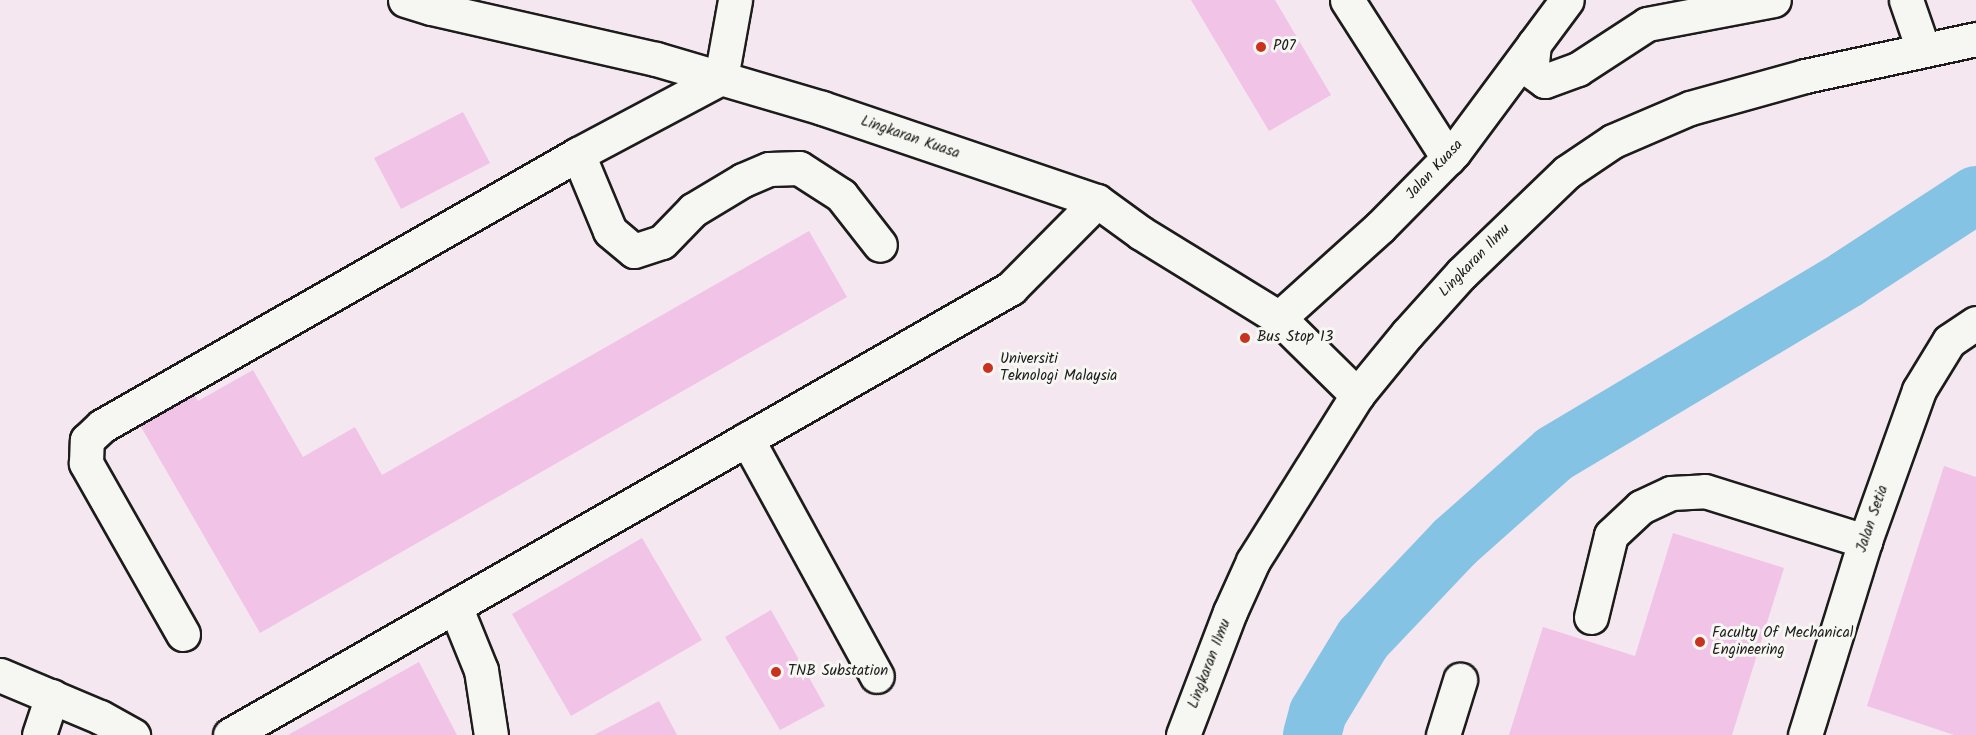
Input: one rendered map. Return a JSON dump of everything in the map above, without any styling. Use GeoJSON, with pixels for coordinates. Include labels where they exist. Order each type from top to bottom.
{"type":"FeatureCollection","features":[{"type":"Feature","properties":{"kind":"street","name":"Lingkaran Kuasa"},"geometry":{"type":"LineString","coordinates":[[405,0],[431,8],[656,59],[822,108],[1097,201],[1141,233],[1279,318],[1357,395]]}},
{"type":"Feature","properties":{"kind":"street"},"geometry":{"type":"LineString","coordinates":[[183,634],[86,463],[87,440],[102,426],[578,154],[721,78],[735,0]]}},
{"type":"Feature","properties":{"kind":"street"},"geometry":{"type":"LineString","coordinates":[[1347,0],[1448,158]]}},
{"type":"Feature","properties":{"kind":"street","name":"Jalan Kuasa"},"geometry":{"type":"LineString","coordinates":[[1279,318],[1380,227],[1448,158],[1567,0]]}},
{"type":"Feature","properties":{"kind":"street"},"geometry":{"type":"LineString","coordinates":[[1534,44],[1531,71],[1545,81],[1578,69],[1647,24],[1726,4],[1773,0]]}},
{"type":"Feature","properties":{"kind":"street"},"geometry":{"type":"LineString","coordinates":[[1906,0],[1923,49]]}},
{"type":"Feature","properties":{"kind":"street","name":"Lingkaran Ilmu"},"geometry":{"type":"LineString","coordinates":[[1184,735],[1230,612],[1253,561],[1357,395],[1415,325],[1513,221],[1567,172],[1613,141],[1690,108],[1805,76],[1976,39]]}},
{"type":"Feature","properties":{"kind":"street"},"geometry":{"type":"LineString","coordinates":[[578,154],[610,231],[634,251],[662,242],[693,210],[743,180],[769,169],[799,168],[841,195],[880,245]]}},
{"type":"Feature","properties":{"kind":"street"},"geometry":{"type":"LineString","coordinates":[[230,735],[1011,288],[1097,201]]}},
{"type":"Feature","properties":{"kind":"street","name":"Jalan Setia"},"geometry":{"type":"LineString","coordinates":[[1805,735],[1865,541],[1919,390],[1949,341],[1976,323]]}},
{"type":"Feature","properties":{"kind":"street"},"geometry":{"type":"LineString","coordinates":[[747,439],[877,676]]}},
{"type":"Feature","properties":{"kind":"street"},"geometry":{"type":"LineString","coordinates":[[1591,617],[1611,536],[1641,507],[1671,493],[1705,491],[1865,541]]}},
{"type":"Feature","properties":{"kind":"street"},"geometry":{"type":"LineString","coordinates":[[455,606],[481,670],[491,735]]}},
{"type":"Feature","properties":{"kind":"street"},"geometry":{"type":"LineString","coordinates":[[0,675],[100,717],[133,735]]}},
{"type":"Feature","properties":{"kind":"street"},"geometry":{"type":"LineString","coordinates":[[1443,735],[1460,680]]}},
{"type":"Feature","properties":{"kind":"street"},"geometry":{"type":"LineString","coordinates":[[39,735],[52,696]]}},
{"type":"Feature","properties":{"kind":"shaded area","name":"Universiti Teknologi Malaysia"},"geometry":{"type":"Polygon","coordinates":[[[0,0],[1976,0],[1976,735],[0,735],[0,0]]]}},
{"type":"Feature","properties":{"kind":"building","name":"P07"},"geometry":{"type":"Polygon","coordinates":[[[1191,0],[1275,0],[1331,95],[1269,131],[1191,0]]]}},
{"type":"Feature","properties":{"kind":"building"},"geometry":{"type":"Polygon","coordinates":[[[463,112],[490,163],[401,209],[374,158],[463,112]]]}},
{"type":"Feature","properties":{"kind":"building"},"geometry":{"type":"Polygon","coordinates":[[[809,231],[847,297],[260,633],[133,413],[187,382],[198,401],[253,370],[303,457],[355,427],[382,475],[809,231]]]}},
{"type":"Feature","properties":{"kind":"building"},"geometry":{"type":"Polygon","coordinates":[[[1944,466],[1976,477],[1976,735],[1954,735],[1867,706],[1944,466]]]}},
{"type":"Feature","properties":{"kind":"building","name":"Faculty Of Mechanical Engineering"},"geometry":{"type":"Polygon","coordinates":[[[1673,533],[1784,568],[1732,735],[1509,735],[1543,627],[1635,656],[1673,533]]]}},
{"type":"Feature","properties":{"kind":"building"},"geometry":{"type":"Polygon","coordinates":[[[642,538],[702,640],[571,716],[512,614],[642,538]]]}},
{"type":"Feature","properties":{"kind":"building","name":"TNB Substation"},"geometry":{"type":"Polygon","coordinates":[[[771,610],[825,706],[780,730],[725,637],[771,610]]]}},
{"type":"Feature","properties":{"kind":"building"},"geometry":{"type":"Polygon","coordinates":[[[419,662],[457,735],[288,735],[419,662]]]}},
{"type":"Feature","properties":{"kind":"building"},"geometry":{"type":"Polygon","coordinates":[[[659,701],[677,735],[594,735],[659,701]]]}},
{"type":"Feature","properties":{"kind":"waterway"},"geometry":{"type":"LineString","coordinates":[[1312,735],[1318,713],[1363,639],[1455,542],[1554,454],[1847,279],[1976,195]]}},
{"type":"Feature","properties":{"kind":"place","name":"P07"},"geometry":{"type":"Point","coordinates":[1261,47]}},
{"type":"Feature","properties":{"kind":"place","name":"Bus Stop 13"},"geometry":{"type":"Point","coordinates":[1245,338]}},
{"type":"Feature","properties":{"kind":"place","name":"Universiti Teknologi Malaysia"},"geometry":{"type":"Point","coordinates":[988,368]}},
{"type":"Feature","properties":{"kind":"place","name":"Faculty Of Mechanical Engineering"},"geometry":{"type":"Point","coordinates":[1700,642]}},
{"type":"Feature","properties":{"kind":"place","name":"TNB Substation"},"geometry":{"type":"Point","coordinates":[776,672]}}]}
